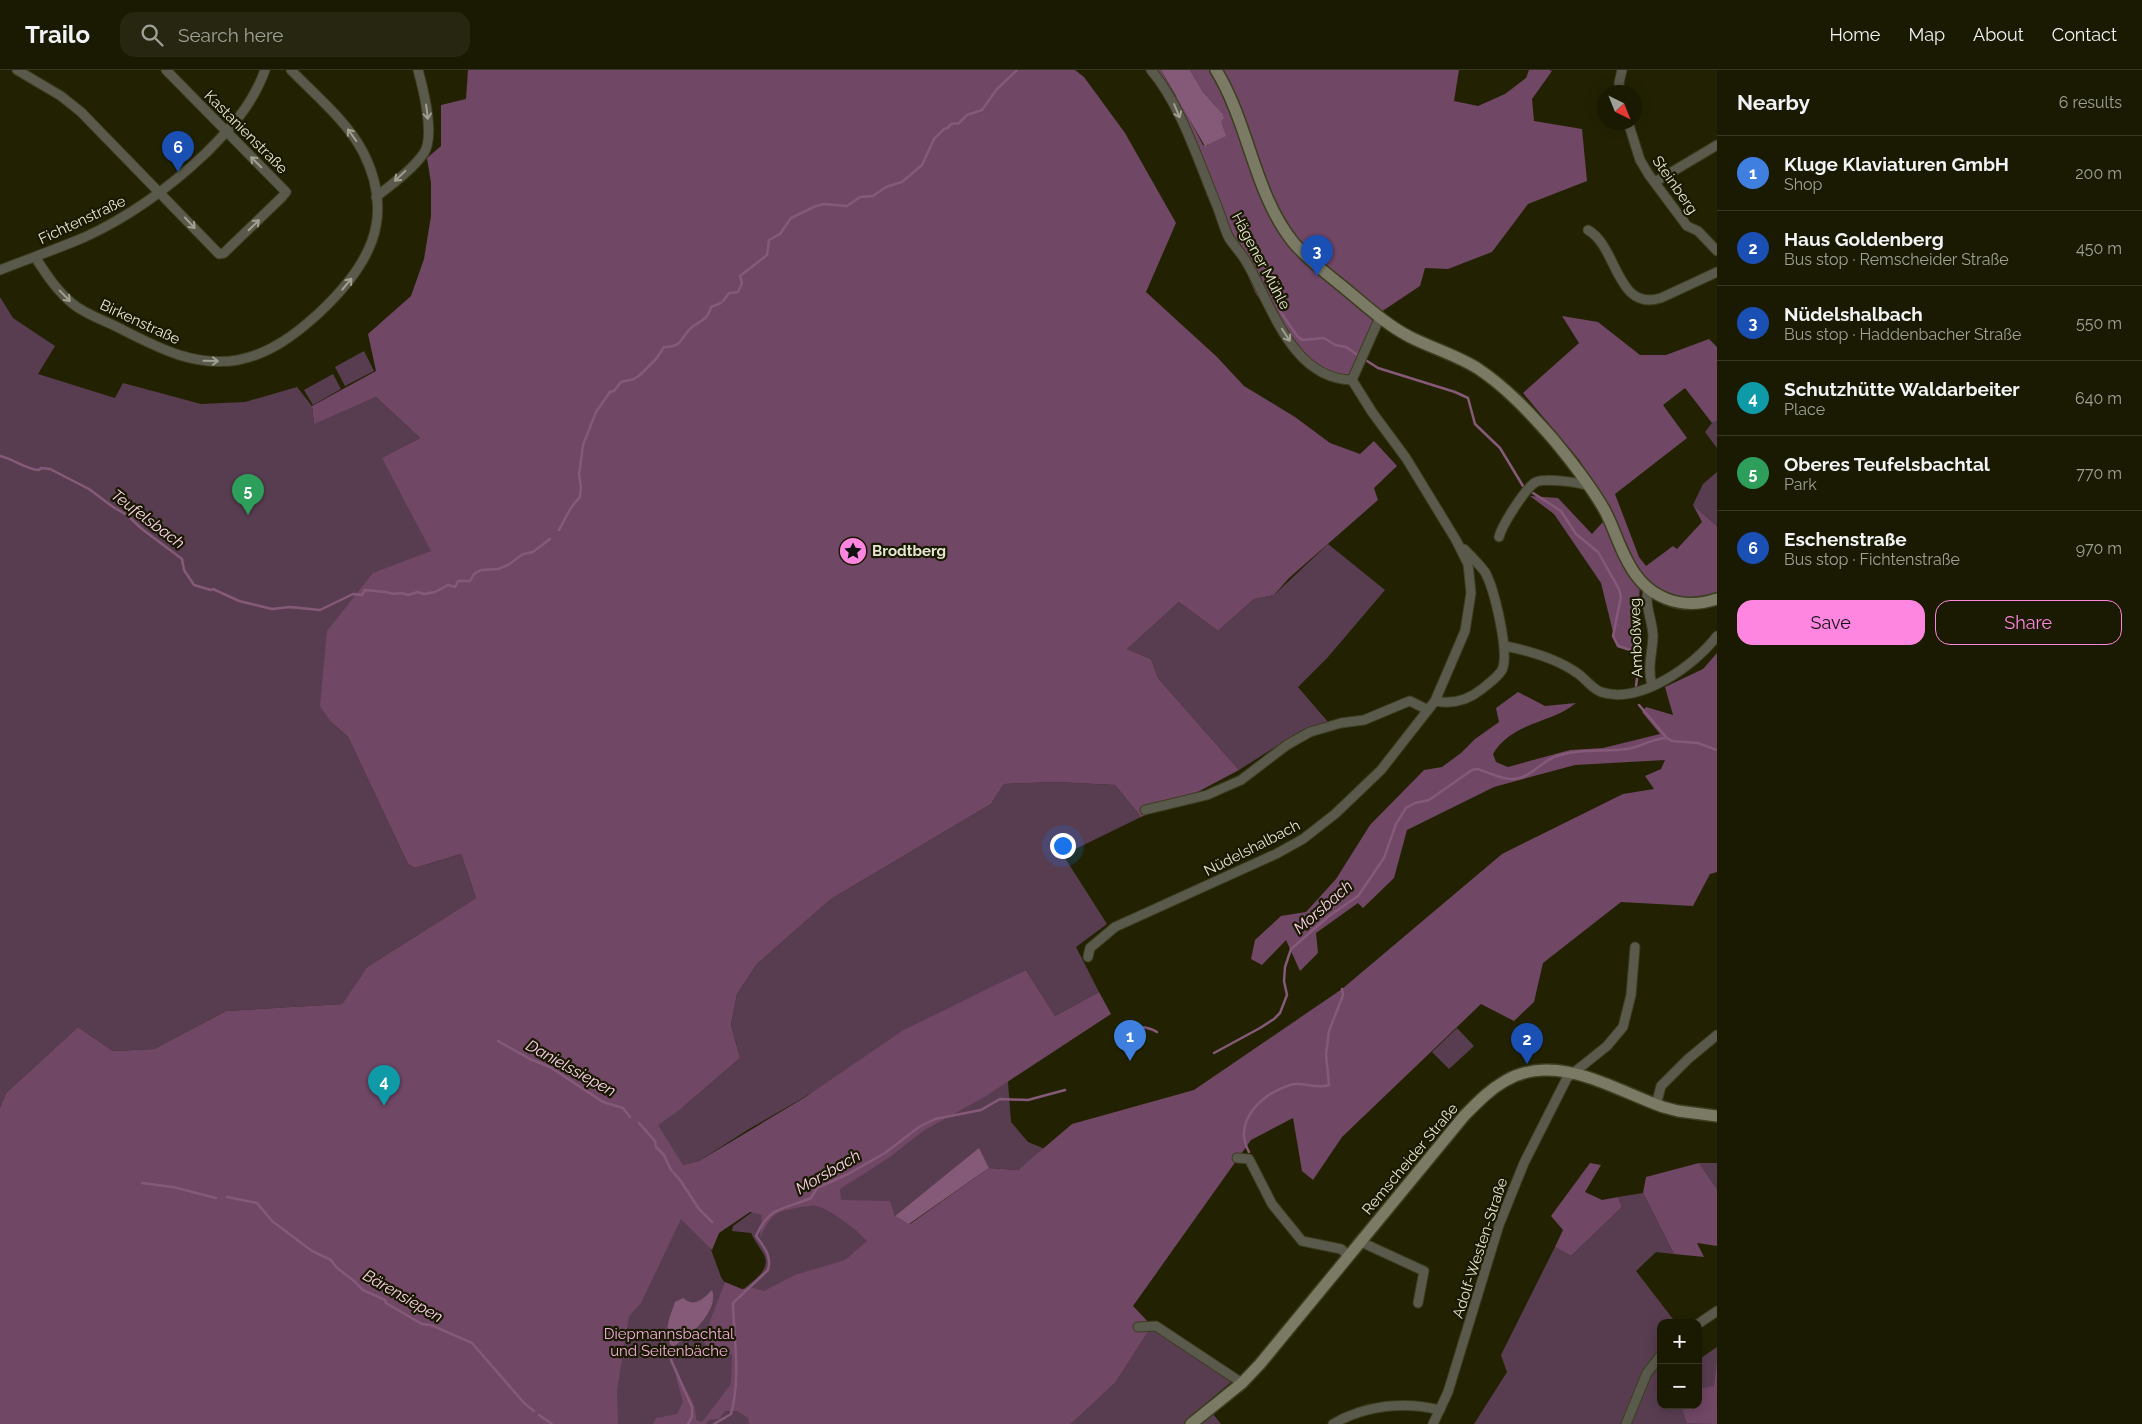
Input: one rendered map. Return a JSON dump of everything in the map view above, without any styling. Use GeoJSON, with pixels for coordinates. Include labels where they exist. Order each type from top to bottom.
{"type":"FeatureCollection","features":[{"type":"Feature","properties":{"kind":"main road"},"geometry":{"type":"LineString","coordinates":[[1216,70],[1231,96],[1269,202],[1285,232],[1310,260],[1380,317],[1410,337],[1469,364],[1497,383],[1542,427],[1590,487],[1611,523],[1628,563],[1648,590],[1667,600],[1685,604],[1717,599]]}},
{"type":"Feature","properties":{"kind":"main road","name":"Remscheider Straße"},"geometry":{"type":"LineString","coordinates":[[1190,1424],[1242,1383],[1274,1348],[1464,1116],[1490,1090],[1512,1077],[1547,1070],[1572,1073],[1678,1111],[1717,1116]]}},
{"type":"Feature","properties":{"kind":"street"},"geometry":{"type":"LineString","coordinates":[[17,70],[61,96],[81,112],[160,192]]}},
{"type":"Feature","properties":{"kind":"street","name":"Fichtenstraße"},"geometry":{"type":"LineString","coordinates":[[0,270],[98,231],[130,213],[160,192],[182,175],[226,133],[249,104],[264,70]]}},
{"type":"Feature","properties":{"kind":"street","name":"Birkenstraße"},"geometry":{"type":"LineString","coordinates":[[35,257],[54,284],[76,306],[171,354],[205,361],[239,360],[266,351],[287,340],[307,324],[349,283],[363,264],[372,242],[377,222],[376,197],[368,165],[353,136],[291,70]]}},
{"type":"Feature","properties":{"kind":"street"},"geometry":{"type":"LineString","coordinates":[[376,197],[400,178],[423,154],[428,142],[428,120],[424,90],[418,70]]}},
{"type":"Feature","properties":{"kind":"street","name":"Hägener Mühle"},"geometry":{"type":"LineString","coordinates":[[1151,70],[1172,100],[1229,238],[1247,263],[1262,295],[1287,337],[1300,355],[1321,374],[1342,380],[1354,376]]}},
{"type":"Feature","properties":{"kind":"street"},"geometry":{"type":"LineString","coordinates":[[1619,85],[1622,70]]}},
{"type":"Feature","properties":{"kind":"street","name":"Kastanienstraße"},"geometry":{"type":"LineString","coordinates":[[160,192],[219,254],[224,253],[286,192],[226,133],[171,71]]}},
{"type":"Feature","properties":{"kind":"street","name":"Steinberg"},"geometry":{"type":"LineString","coordinates":[[1631,130],[1640,160],[1655,182],[1687,226],[1698,231],[1717,252]]}},
{"type":"Feature","properties":{"kind":"street"},"geometry":{"type":"LineString","coordinates":[[1655,182],[1717,145]]}},
{"type":"Feature","properties":{"kind":"street"},"geometry":{"type":"LineString","coordinates":[[1588,230],[1594,234],[1604,247],[1628,291],[1641,300],[1652,301],[1661,298],[1717,272]]}},
{"type":"Feature","properties":{"kind":"street"},"geometry":{"type":"LineString","coordinates":[[1354,376],[1380,317]]}},
{"type":"Feature","properties":{"kind":"street","name":"Nüdelshalbach"},"geometry":{"type":"LineString","coordinates":[[1088,957],[1090,948],[1115,927],[1276,854],[1309,835],[1335,814],[1381,770],[1435,701],[1458,649],[1470,610],[1471,588],[1468,564],[1456,540],[1406,458],[1376,418],[1354,376]]}},
{"type":"Feature","properties":{"kind":"street"},"geometry":{"type":"LineString","coordinates":[[1499,537],[1501,529],[1525,492],[1535,483],[1544,481],[1584,484],[1590,487]]}},
{"type":"Feature","properties":{"kind":"street"},"geometry":{"type":"LineString","coordinates":[[1435,701],[1455,702],[1479,691],[1502,670],[1505,646],[1487,577],[1456,540]]}},
{"type":"Feature","properties":{"kind":"street","name":"Amboßweg"},"geometry":{"type":"LineString","coordinates":[[1648,590],[1647,607],[1653,635],[1649,674],[1652,685]]}},
{"type":"Feature","properties":{"kind":"street","name":"Amboßweg"},"geometry":{"type":"LineString","coordinates":[[1505,646],[1538,653],[1577,673],[1593,688],[1606,693],[1628,693],[1664,681],[1686,667],[1717,636]]}},
{"type":"Feature","properties":{"kind":"street"},"geometry":{"type":"LineString","coordinates":[[1145,810],[1207,795],[1241,780],[1287,745],[1318,729],[1364,720],[1407,702],[1428,710]]}},
{"type":"Feature","properties":{"kind":"street","name":"Adolf-Westen-Straße"},"geometry":{"type":"LineString","coordinates":[[1433,1424],[1448,1392],[1490,1254],[1512,1190],[1567,1078],[1607,1046],[1624,1026],[1631,995],[1635,947]]}},
{"type":"Feature","properties":{"kind":"street"},"geometry":{"type":"LineString","coordinates":[[1656,1104],[1661,1086],[1688,1059],[1716,1037]]}},
{"type":"Feature","properties":{"kind":"street"},"geometry":{"type":"LineString","coordinates":[[1236,1158],[1249,1159],[1272,1204],[1302,1241],[1341,1249],[1349,1256]]}},
{"type":"Feature","properties":{"kind":"street"},"geometry":{"type":"LineString","coordinates":[[1361,1242],[1424,1271],[1418,1303]]}},
{"type":"Feature","properties":{"kind":"street"},"geometry":{"type":"LineString","coordinates":[[1702,1321],[1717,1311]]}},
{"type":"Feature","properties":{"kind":"street"},"geometry":{"type":"LineString","coordinates":[[1138,1327],[1156,1326],[1242,1383]]}},
{"type":"Feature","properties":{"kind":"street"},"geometry":{"type":"LineString","coordinates":[[1626,1424],[1647,1373],[1657,1360]]}},
{"type":"Feature","properties":{"kind":"street"},"geometry":{"type":"LineString","coordinates":[[1334,1424],[1355,1414],[1382,1407],[1410,1406],[1440,1410]]}},
{"type":"Feature","properties":{"kind":"green space"},"geometry":{"type":"Polygon","coordinates":[[[0,297],[13,318],[55,346],[38,374],[115,398],[123,383],[201,404],[245,402],[297,387],[312,406],[314,423],[376,397],[420,438],[383,458],[432,551],[330,721],[348,737],[408,864],[415,868],[461,854],[476,898],[367,967],[342,1004],[226,1011],[154,1049],[113,1051],[78,1027],[6,1093],[0,1108],[0,297]]]}},
{"type":"Feature","properties":{"kind":"green space"},"geometry":{"type":"Polygon","coordinates":[[[364,351],[374,371],[345,386],[335,367],[364,351]]]}},
{"type":"Feature","properties":{"kind":"green space"},"geometry":{"type":"Polygon","coordinates":[[[333,374],[341,389],[313,405],[304,390],[333,374]]]}},
{"type":"Feature","properties":{"kind":"green space"},"geometry":{"type":"Polygon","coordinates":[[[1717,421],[1717,448],[1705,432],[1712,423],[1717,421]]]}},
{"type":"Feature","properties":{"kind":"green space"},"geometry":{"type":"Polygon","coordinates":[[[1717,472],[1717,526],[1693,505],[1703,484],[1717,472]]]}},
{"type":"Feature","properties":{"kind":"green space"},"geometry":{"type":"Polygon","coordinates":[[[1328,544],[1385,590],[1328,657],[1298,687],[1328,722],[1302,730],[1239,770],[1158,678],[1151,659],[1127,649],[1179,602],[1218,631],[1254,599],[1274,595],[1328,544]]]}},
{"type":"Feature","properties":{"kind":"green space","name":"Diepmannsbachtal und Seitenbäche"},"geometry":{"type":"Polygon","coordinates":[[[1055,782],[1115,785],[1141,817],[1063,855],[1107,924],[1076,947],[1099,992],[1055,1016],[1026,970],[749,1129],[699,1161],[683,1165],[678,1159],[721,1277],[725,1283],[742,1290],[756,1279],[764,1269],[765,1259],[751,1233],[732,1231],[733,1226],[755,1210],[1006,1055],[1011,1122],[1028,1142],[1045,1149],[1018,1170],[989,1168],[979,1149],[895,1216],[894,1212],[898,1262],[769,1424],[538,1424],[643,1133],[681,1109],[740,1058],[731,1025],[737,994],[757,964],[831,899],[991,804],[1004,784],[1055,782]]]}},
{"type":"Feature","properties":{"kind":"green space"},"geometry":{"type":"Polygon","coordinates":[[[1457,1028],[1474,1046],[1449,1069],[1432,1052],[1457,1028]]]}},
{"type":"Feature","properties":{"kind":"green space"},"geometry":{"type":"Polygon","coordinates":[[[1699,1163],[1717,1163],[1717,1189],[1699,1163]]]}},
{"type":"Feature","properties":{"kind":"green space"},"geometry":{"type":"Polygon","coordinates":[[[1643,1193],[1674,1254],[1656,1252],[1636,1271],[1673,1319],[1657,1319],[1657,1409],[1702,1409],[1702,1357],[1717,1347],[1717,1424],[1474,1424],[1507,1372],[1501,1355],[1555,1247],[1571,1256],[1622,1207],[1618,1197],[1643,1193]]]}},
{"type":"Feature","properties":{"kind":"green space"},"geometry":{"type":"Polygon","coordinates":[[[1152,1326],[1231,1382],[1205,1404],[1221,1424],[1071,1424],[1115,1383],[1152,1326]]]}},
{"type":"Feature","properties":{"kind":"shaded area"},"geometry":{"type":"Polygon","coordinates":[[[468,70],[1075,70],[1084,77],[1125,133],[1176,223],[1146,292],[1217,357],[1244,386],[1295,417],[1330,443],[1360,454],[1374,441],[1397,466],[1374,488],[1378,500],[1289,578],[1274,595],[1254,599],[1218,631],[1179,602],[1127,649],[1151,659],[1158,678],[1239,770],[1192,795],[1141,817],[1115,785],[1055,782],[1004,784],[991,804],[831,899],[757,964],[737,994],[731,1025],[740,1058],[681,1109],[658,1125],[683,1165],[699,1161],[807,1096],[902,1031],[1026,970],[1055,1016],[1099,992],[1111,1014],[986,1096],[923,1131],[890,1157],[840,1189],[841,1200],[890,1201],[895,1216],[910,1224],[989,1168],[1018,1170],[1072,1124],[1194,1090],[1342,989],[1502,854],[1623,794],[1654,789],[1645,776],[1661,769],[1665,760],[1575,765],[1494,787],[1407,830],[1394,878],[1363,908],[1358,903],[1316,933],[1318,953],[1300,971],[1286,940],[1262,965],[1251,959],[1255,940],[1281,916],[1306,912],[1336,879],[1370,825],[1424,770],[1442,767],[1461,753],[1475,739],[1499,722],[1496,708],[1518,692],[1545,706],[1576,703],[1566,710],[1521,729],[1501,743],[1493,754],[1496,762],[1508,767],[1570,750],[1603,748],[1660,734],[1642,712],[1646,707],[1673,715],[1665,687],[1703,669],[1717,653],[1717,872],[1710,874],[1693,906],[1621,902],[1543,963],[1534,1002],[1514,1021],[1481,1004],[1342,1137],[1313,1180],[1302,1171],[1293,1118],[1251,1140],[1133,1306],[1152,1326],[1115,1383],[1071,1424],[749,1424],[748,1418],[737,1411],[725,1411],[719,1419],[709,1420],[706,1424],[653,1424],[656,1418],[677,1414],[683,1402],[675,1374],[695,1407],[696,1420],[702,1422],[731,1384],[732,1355],[706,1346],[703,1339],[725,1282],[742,1289],[753,1288],[764,1291],[795,1275],[845,1260],[867,1241],[851,1226],[835,1215],[821,1207],[813,1206],[785,1210],[778,1213],[767,1224],[760,1239],[762,1215],[750,1212],[719,1233],[712,1250],[681,1219],[641,1303],[629,1316],[617,1390],[618,1424],[0,1424],[0,1108],[6,1093],[78,1027],[113,1051],[154,1049],[226,1011],[342,1004],[367,967],[476,898],[461,854],[415,868],[408,864],[348,737],[330,721],[320,706],[327,631],[373,573],[431,551],[382,458],[420,438],[376,397],[314,424],[312,406],[376,371],[368,334],[411,296],[424,259],[431,216],[431,183],[427,158],[441,146],[441,105],[466,99],[468,70]]]}},
{"type":"Feature","properties":{"kind":"shaded area"},"geometry":{"type":"Polygon","coordinates":[[[1150,70],[1161,70],[1176,97],[1178,97],[1203,145],[1207,146],[1221,122],[1222,113],[1203,92],[1190,70],[1459,70],[1454,101],[1478,106],[1505,94],[1526,78],[1529,70],[1549,70],[1552,71],[1532,99],[1534,121],[1582,129],[1587,181],[1528,204],[1492,252],[1448,269],[1425,268],[1420,286],[1375,316],[1351,380],[1321,371],[1291,344],[1256,294],[1168,96],[1150,70]]]}},
{"type":"Feature","properties":{"kind":"shaded area"},"geometry":{"type":"Polygon","coordinates":[[[1161,70],[1190,70],[1203,92],[1222,113],[1224,118],[1221,122],[1226,136],[1207,145],[1206,148],[1161,70]]]}},
{"type":"Feature","properties":{"kind":"shaded area"},"geometry":{"type":"Polygon","coordinates":[[[1562,316],[1598,322],[1640,355],[1666,355],[1709,339],[1717,347],[1717,421],[1712,423],[1685,388],[1663,405],[1687,438],[1615,494],[1639,557],[1646,566],[1673,546],[1677,549],[1702,522],[1693,505],[1717,526],[1717,597],[1676,599],[1640,579],[1637,654],[1616,644],[1601,583],[1554,514],[1530,496],[1558,498],[1592,534],[1611,513],[1580,461],[1523,393],[1579,343],[1562,316]]]}},
{"type":"Feature","properties":{"kind":"shaded area"},"geometry":{"type":"Polygon","coordinates":[[[979,1148],[989,1168],[909,1224],[895,1216],[979,1148]]]}},
{"type":"Feature","properties":{"kind":"shaded area"},"geometry":{"type":"Polygon","coordinates":[[[1590,1163],[1601,1165],[1585,1192],[1602,1200],[1618,1197],[1622,1207],[1571,1256],[1555,1247],[1563,1230],[1551,1216],[1590,1163]]]}},
{"type":"Feature","properties":{"kind":"shaded area"},"geometry":{"type":"Polygon","coordinates":[[[1699,1163],[1717,1189],[1717,1246],[1697,1243],[1704,1257],[1674,1254],[1643,1193],[1646,1177],[1699,1163]]]}},
{"type":"Feature","properties":{"kind":"shaded area"},"geometry":{"type":"Polygon","coordinates":[[[712,1290],[713,1298],[707,1315],[694,1331],[672,1347],[667,1331],[675,1302],[683,1298],[691,1302],[699,1301],[712,1290]]]}},
{"type":"Feature","properties":{"kind":"shaded area"},"geometry":{"type":"Polygon","coordinates":[[[1717,1359],[1717,1424],[1687,1423],[1682,1409],[1702,1409],[1702,1388],[1714,1386],[1717,1359]]]}},
{"type":"Feature","properties":{"kind":"waterway"},"geometry":{"type":"LineString","coordinates":[[723,301],[729,293],[738,292],[742,283],[740,276],[767,255],[769,240],[780,234],[791,218],[824,204],[847,206],[860,197],[873,196],[886,187],[902,182],[922,165],[934,139],[944,129],[948,128],[951,124],[959,123],[967,115],[982,110],[997,89],[1017,70]]}},
{"type":"Feature","properties":{"kind":"waterway"},"geometry":{"type":"LineString","coordinates":[[1264,263],[1269,285],[1276,302],[1298,337],[1302,340],[1324,338],[1335,345],[1346,347],[1359,356]]}},
{"type":"Feature","properties":{"kind":"waterway"},"geometry":{"type":"LineString","coordinates":[[559,530],[570,509],[580,497],[579,475],[583,445],[596,412],[610,392],[614,391],[621,382],[634,379],[640,375],[656,359],[664,347],[670,347],[681,341],[692,327],[706,317],[711,307],[721,303]]}},
{"type":"Feature","properties":{"kind":"waterway"},"geometry":{"type":"LineString","coordinates":[[1364,359],[1378,368],[1455,392],[1468,398],[1475,424],[1500,448],[1523,486]]}},
{"type":"Feature","properties":{"kind":"waterway","name":"Teufelsbach"},"geometry":{"type":"LineString","coordinates":[[0,456],[34,469],[50,469],[89,489],[127,515],[142,529],[182,559],[184,570],[194,585],[213,589],[239,601],[272,609],[290,607],[320,610],[353,594],[362,595],[365,590],[408,595],[418,592],[424,594],[435,592],[448,585],[455,587],[458,581],[470,581],[474,574],[481,570],[498,569],[508,565],[523,554],[533,552],[550,539]]}},
{"type":"Feature","properties":{"kind":"waterway"},"geometry":{"type":"LineString","coordinates":[[1533,493],[1561,511],[1576,534],[1598,552],[1619,589],[1621,597],[1613,636],[1618,646],[1639,653],[1636,686]]}},
{"type":"Feature","properties":{"kind":"waterway"},"geometry":{"type":"LineString","coordinates":[[1639,705],[1667,738]]}},
{"type":"Feature","properties":{"kind":"waterway","name":"Morsbach"},"geometry":{"type":"LineString","coordinates":[[1214,1053],[1260,1028],[1280,1013],[1287,995],[1284,981],[1285,967],[1291,949],[1329,916],[1358,896],[1384,858],[1396,824],[1406,808],[1415,803],[1429,800],[1472,770],[1477,769],[1509,779],[1520,778],[1554,757],[1563,754],[1581,751],[1627,749],[1662,738],[1672,741],[1698,743],[1717,750]]}},
{"type":"Feature","properties":{"kind":"waterway"},"geometry":{"type":"LineString","coordinates":[[1249,1152],[1244,1130],[1247,1120],[1260,1102],[1269,1095],[1290,1085],[1299,1084],[1320,1087],[1329,1085],[1326,1054],[1329,1031],[1343,995],[1342,989]]}},
{"type":"Feature","properties":{"kind":"waterway","name":"Morsbach"},"geometry":{"type":"LineString","coordinates":[[1119,1033],[1138,1027],[1148,1028],[1157,1032]]}},
{"type":"Feature","properties":{"kind":"waterway","name":"Danielssiepen"},"geometry":{"type":"LineString","coordinates":[[498,1041],[530,1059],[550,1067],[603,1102],[623,1108],[630,1117]]}},
{"type":"Feature","properties":{"kind":"waterway","name":"Morsbach"},"geometry":{"type":"LineString","coordinates":[[714,1424],[731,1414],[734,1400],[736,1359],[733,1303],[768,1270],[768,1256],[756,1236],[761,1226],[772,1214],[811,1198],[817,1188],[848,1174],[885,1153],[919,1127],[935,1119],[981,1110],[1000,1099],[1028,1100],[1065,1090]]}},
{"type":"Feature","properties":{"kind":"waterway","name":"Danielssiepen"},"geometry":{"type":"LineString","coordinates":[[639,1123],[655,1141],[656,1147],[664,1155],[671,1170],[699,1209],[712,1222]]}},
{"type":"Feature","properties":{"kind":"waterway"},"geometry":{"type":"LineString","coordinates":[[142,1183],[173,1187],[216,1198]]}},
{"type":"Feature","properties":{"kind":"waterway","name":"Bärensiepen"},"geometry":{"type":"LineString","coordinates":[[227,1197],[257,1203],[272,1221],[312,1251],[331,1260],[336,1267],[363,1290],[385,1300],[386,1303],[422,1324],[431,1325],[472,1343],[525,1404],[534,1411]]}},
{"type":"Feature","properties":{"kind":"waterway"},"geometry":{"type":"LineString","coordinates":[[672,1347],[671,1360],[692,1407],[692,1417],[688,1424]]}},
{"type":"Feature","properties":{"kind":"waterway","name":"Bärensiepen"},"geometry":{"type":"LineString","coordinates":[[539,1415],[552,1424]]}},
{"type":"Feature","properties":{"kind":"place","name":"Eschenstraße"},"geometry":{"type":"Point","coordinates":[178,172]}},
{"type":"Feature","properties":{"kind":"place","name":"Nüdelshalbach"},"geometry":{"type":"Point","coordinates":[1317,276]}},
{"type":"Feature","properties":{"kind":"place","name":"Oberes Teufelsbachtal"},"geometry":{"type":"Point","coordinates":[248,515]}},
{"type":"Feature","properties":{"kind":"place","name":"Brodtberg"},"geometry":{"type":"Point","coordinates":[853,551]}},
{"type":"Feature","properties":{"kind":"place","name":"Kluge Klaviaturen GmbH"},"geometry":{"type":"Point","coordinates":[1130,1061]}},
{"type":"Feature","properties":{"kind":"place","name":"Haus Goldenberg"},"geometry":{"type":"Point","coordinates":[1527,1064]}},
{"type":"Feature","properties":{"kind":"place","name":"Schutzhütte Waldarbeiter"},"geometry":{"type":"Point","coordinates":[384,1106]}}]}
